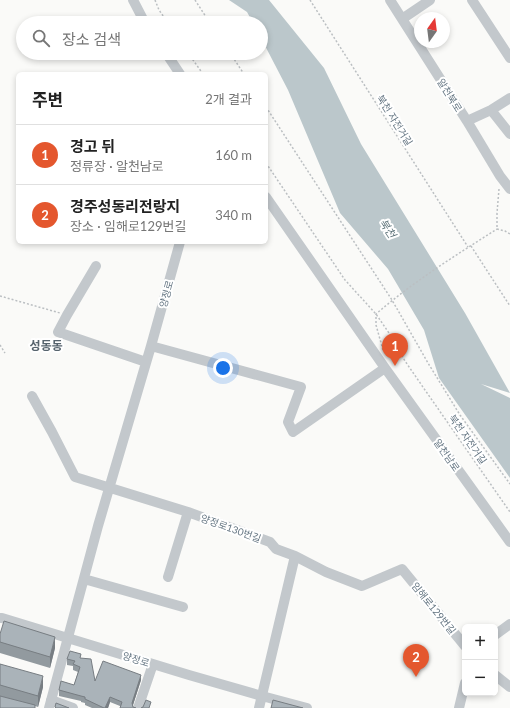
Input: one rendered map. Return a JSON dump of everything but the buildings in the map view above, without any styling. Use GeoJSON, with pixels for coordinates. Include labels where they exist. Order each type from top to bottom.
{"type":"FeatureCollection","features":[{"type":"Feature","properties":{"kind":"street"},"geometry":{"type":"LineString","coordinates":[[133,0],[141,16]]}},
{"type":"Feature","properties":{"kind":"street","name":"알천북로"},"geometry":{"type":"LineString","coordinates":[[390,0],[500,176],[510,189]]}},
{"type":"Feature","properties":{"kind":"street"},"geometry":{"type":"LineString","coordinates":[[402,19],[430,0]]}},
{"type":"Feature","properties":{"kind":"street"},"geometry":{"type":"LineString","coordinates":[[472,0],[510,58]]}},
{"type":"Feature","properties":{"kind":"street"},"geometry":{"type":"LineString","coordinates":[[171,60],[179,72]]}},
{"type":"Feature","properties":{"kind":"street"},"geometry":{"type":"LineString","coordinates":[[467,121],[491,110],[510,98]]}},
{"type":"Feature","properties":{"kind":"street"},"geometry":{"type":"LineString","coordinates":[[491,110],[510,134]]}},
{"type":"Feature","properties":{"kind":"street","name":"알천남로"},"geometry":{"type":"LineString","coordinates":[[268,200],[385,368],[510,542]]}},
{"type":"Feature","properties":{"kind":"street","name":"양정로"},"geometry":{"type":"LineString","coordinates":[[179,244],[109,488],[68,638],[262,696],[308,708]]}},
{"type":"Feature","properties":{"kind":"street"},"geometry":{"type":"LineString","coordinates":[[96,266],[58,332],[146,362]]}},
{"type":"Feature","properties":{"kind":"street"},"geometry":{"type":"LineString","coordinates":[[151,346],[301,387],[288,422],[293,432],[385,368]]}},
{"type":"Feature","properties":{"kind":"street"},"geometry":{"type":"LineString","coordinates":[[32,396],[75,477],[109,488]]}},
{"type":"Feature","properties":{"kind":"street","name":"양정로130번길"},"geometry":{"type":"LineString","coordinates":[[109,488],[188,512],[270,542],[276,549],[326,572],[362,586],[402,569]]}},
{"type":"Feature","properties":{"kind":"street","name":"양정로130번길"},"geometry":{"type":"LineString","coordinates":[[168,577],[188,512]]}},
{"type":"Feature","properties":{"kind":"street"},"geometry":{"type":"LineString","coordinates":[[259,708],[294,556]]}},
{"type":"Feature","properties":{"kind":"street","name":"임해로129번길"},"geometry":{"type":"LineString","coordinates":[[402,569],[462,642]]}},
{"type":"Feature","properties":{"kind":"street"},"geometry":{"type":"LineString","coordinates":[[84,579],[183,607]]}},
{"type":"Feature","properties":{"kind":"street"},"geometry":{"type":"LineString","coordinates":[[0,618],[68,638],[50,704],[73,708]]}},
{"type":"Feature","properties":{"kind":"street"},"geometry":{"type":"LineString","coordinates":[[498,633],[510,624]]}},
{"type":"Feature","properties":{"kind":"street"},"geometry":{"type":"LineString","coordinates":[[138,708],[153,664]]}},
{"type":"Feature","properties":{"kind":"street"},"geometry":{"type":"LineString","coordinates":[[498,677],[510,687]]}},
{"type":"Feature","properties":{"kind":"street"},"geometry":{"type":"LineString","coordinates":[[460,708],[462,696]]}},
{"type":"Feature","properties":{"kind":"path"},"geometry":{"type":"LineString","coordinates":[[155,0],[163,16]]}},
{"type":"Feature","properties":{"kind":"path"},"geometry":{"type":"LineString","coordinates":[[195,0],[205,16]]}},
{"type":"Feature","properties":{"kind":"path","name":"북천 자전거길"},"geometry":{"type":"LineString","coordinates":[[310,0],[468,247]]}},
{"type":"Feature","properties":{"kind":"path"},"geometry":{"type":"LineString","coordinates":[[193,60],[202,72]]}},
{"type":"Feature","properties":{"kind":"path"},"geometry":{"type":"LineString","coordinates":[[235,60],[243,72]]}},
{"type":"Feature","properties":{"kind":"path"},"geometry":{"type":"LineString","coordinates":[[268,110],[392,300],[460,415],[510,484]]}},
{"type":"Feature","properties":{"kind":"path","name":"북천 자전거길"},"geometry":{"type":"LineString","coordinates":[[268,166],[345,280],[376,314],[391,336],[405,362],[510,512]]}},
{"type":"Feature","properties":{"kind":"path"},"geometry":{"type":"LineString","coordinates":[[497,229],[500,176]]}},
{"type":"Feature","properties":{"kind":"path"},"geometry":{"type":"LineString","coordinates":[[385,368],[383,348],[376,325],[376,314],[396,297],[468,247],[497,229],[505,230],[510,234]]}},
{"type":"Feature","properties":{"kind":"path"},"geometry":{"type":"LineString","coordinates":[[470,246],[510,306]]}},
{"type":"Feature","properties":{"kind":"path"},"geometry":{"type":"LineString","coordinates":[[0,296],[66,316]]}},
{"type":"Feature","properties":{"kind":"path"},"geometry":{"type":"LineString","coordinates":[[0,345],[5,353]]}},
{"type":"Feature","properties":{"kind":"water","name":"북천"},"geometry":{"type":"Polygon","coordinates":[[[229,0],[269,0],[324,68],[361,144],[465,313],[510,393],[481,384],[510,398],[510,478],[439,378],[424,330],[388,269],[340,213],[288,90],[268,51],[268,16],[249,16],[247,12],[229,0]]]}},
{"type":"Feature","properties":{"kind":"place","name":"경고 뒤"},"geometry":{"type":"Point","coordinates":[395,366]}},
{"type":"Feature","properties":{"kind":"place","name":"경주성동리전랑지"},"geometry":{"type":"Point","coordinates":[416,677]}},
{"type":"Feature","properties":{"kind":"district","name":"성동동"},"geometry":{"type":"Point","coordinates":[46,345]}}]}
